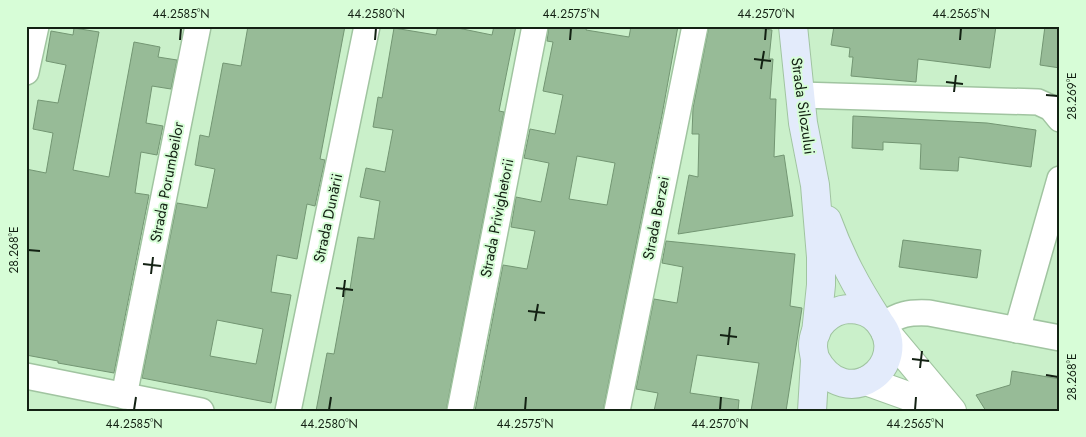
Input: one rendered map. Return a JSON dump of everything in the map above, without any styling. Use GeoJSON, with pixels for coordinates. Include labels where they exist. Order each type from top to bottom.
{"type":"FeatureCollection","features":[{"type":"Feature","properties":{"kind":"main road","name":"Strada Silozului"},"geometry":{"type":"LineString","coordinates":[[793,26],[800,95],[815,185],[821,257],[821,285],[815,345],[812,411]]}},
{"type":"Feature","properties":{"kind":"main road","name":"Strada Silozului"},"geometry":{"type":"LineString","coordinates":[[815,185],[846,267],[882,325],[888,348],[884,365],[876,374],[860,382],[830,404],[826,411]]}},
{"type":"Feature","properties":{"kind":"main road"},"geometry":{"type":"LineString","coordinates":[[860,382],[841,383],[830,378],[821,369],[815,345],[822,322],[832,314],[843,309],[856,309],[868,312],[882,325]]}},
{"type":"Feature","properties":{"kind":"street"},"geometry":{"type":"LineString","coordinates":[[26,72],[36,26]]}},
{"type":"Feature","properties":{"kind":"street","name":"Strada Porumbeilor"},"geometry":{"type":"LineString","coordinates":[[124,396],[198,26]]}},
{"type":"Feature","properties":{"kind":"street","name":"Strada Dunării"},"geometry":{"type":"LineString","coordinates":[[288,411],[367,26]]}},
{"type":"Feature","properties":{"kind":"street","name":"Strada Privighetorii"},"geometry":{"type":"LineString","coordinates":[[460,411],[535,26]]}},
{"type":"Feature","properties":{"kind":"street","name":"Strada Berzei"},"geometry":{"type":"LineString","coordinates":[[617,411],[695,26]]}},
{"type":"Feature","properties":{"kind":"street"},"geometry":{"type":"LineString","coordinates":[[800,95],[1038,102],[1051,108],[1060,119]]}},
{"type":"Feature","properties":{"kind":"street"},"geometry":{"type":"LineString","coordinates":[[1017,330],[1060,179]]}},
{"type":"Feature","properties":{"kind":"street"},"geometry":{"type":"LineString","coordinates":[[951,411],[882,325],[897,316],[910,312],[929,313],[1060,338]]}},
{"type":"Feature","properties":{"kind":"street"},"geometry":{"type":"LineString","coordinates":[[860,382],[951,411]]}},
{"type":"Feature","properties":{"kind":"street"},"geometry":{"type":"LineString","coordinates":[[27,383],[124,396],[201,411]]}},
{"type":"Feature","properties":{"kind":"building"},"geometry":{"type":"Polygon","coordinates":[[[248,26],[345,26],[320,159],[325,160],[315,206],[307,204],[297,259],[277,255],[271,292],[291,295],[271,403],[142,378],[177,203],[207,208],[215,169],[195,165],[200,135],[209,137],[223,63],[241,66],[248,26]],[[217,320],[210,356],[256,364],[263,329],[217,320]]]}},
{"type":"Feature","properties":{"kind":"building"},"geometry":{"type":"Polygon","coordinates":[[[438,26],[448,26],[492,35],[494,26],[516,26],[499,111],[504,112],[446,411],[316,411],[327,353],[334,354],[346,288],[350,289],[358,237],[374,239],[380,201],[360,197],[366,168],[385,172],[393,130],[373,127],[378,97],[382,98],[394,28],[436,35],[438,26]]]}},
{"type":"Feature","properties":{"kind":"building"},"geometry":{"type":"Polygon","coordinates":[[[549,26],[587,26],[586,30],[629,37],[631,26],[678,26],[603,411],[475,411],[503,265],[527,269],[535,231],[511,227],[516,197],[541,202],[549,163],[524,158],[530,129],[555,134],[563,95],[543,91],[553,42],[547,41],[549,26]],[[577,156],[569,199],[607,205],[615,163],[577,156]]]}},
{"type":"Feature","properties":{"kind":"building"},"geometry":{"type":"Polygon","coordinates":[[[709,26],[744,26],[772,30],[769,59],[773,59],[770,99],[776,99],[774,157],[784,155],[793,216],[678,234],[689,175],[698,177],[699,134],[692,134],[693,108],[709,26]]]}},
{"type":"Feature","properties":{"kind":"building"},"geometry":{"type":"Polygon","coordinates":[[[834,26],[996,26],[990,68],[918,59],[916,82],[851,76],[853,57],[849,57],[850,48],[831,45],[834,26]]]}},
{"type":"Feature","properties":{"kind":"building"},"geometry":{"type":"Polygon","coordinates":[[[1045,26],[1060,26],[1060,68],[1040,65],[1045,26]]]}},
{"type":"Feature","properties":{"kind":"building"},"geometry":{"type":"Polygon","coordinates":[[[74,28],[99,32],[73,170],[109,177],[134,42],[160,47],[158,57],[177,60],[171,89],[152,86],[146,123],[163,126],[157,155],[141,152],[135,193],[149,195],[114,373],[26,355],[26,169],[46,173],[53,133],[33,129],[38,100],[58,103],[66,65],[46,61],[51,31],[73,35],[74,28]]]}},
{"type":"Feature","properties":{"kind":"building"},"geometry":{"type":"Polygon","coordinates":[[[853,116],[987,123],[1036,130],[1031,167],[959,157],[958,171],[920,169],[921,144],[883,142],[883,150],[852,148],[853,116]]]}},
{"type":"Feature","properties":{"kind":"building"},"geometry":{"type":"Polygon","coordinates":[[[903,240],[981,250],[977,278],[899,267],[903,240]]]}},
{"type":"Feature","properties":{"kind":"building"},"geometry":{"type":"Polygon","coordinates":[[[666,241],[795,254],[790,306],[802,308],[786,411],[751,411],[759,363],[697,355],[690,393],[739,400],[738,411],[654,411],[658,393],[636,389],[654,299],[677,303],[683,267],[662,263],[666,241]]]}},
{"type":"Feature","properties":{"kind":"building"},"geometry":{"type":"Polygon","coordinates":[[[1012,371],[1060,379],[1060,411],[986,411],[976,395],[1010,385],[1012,371]]]}}]}
